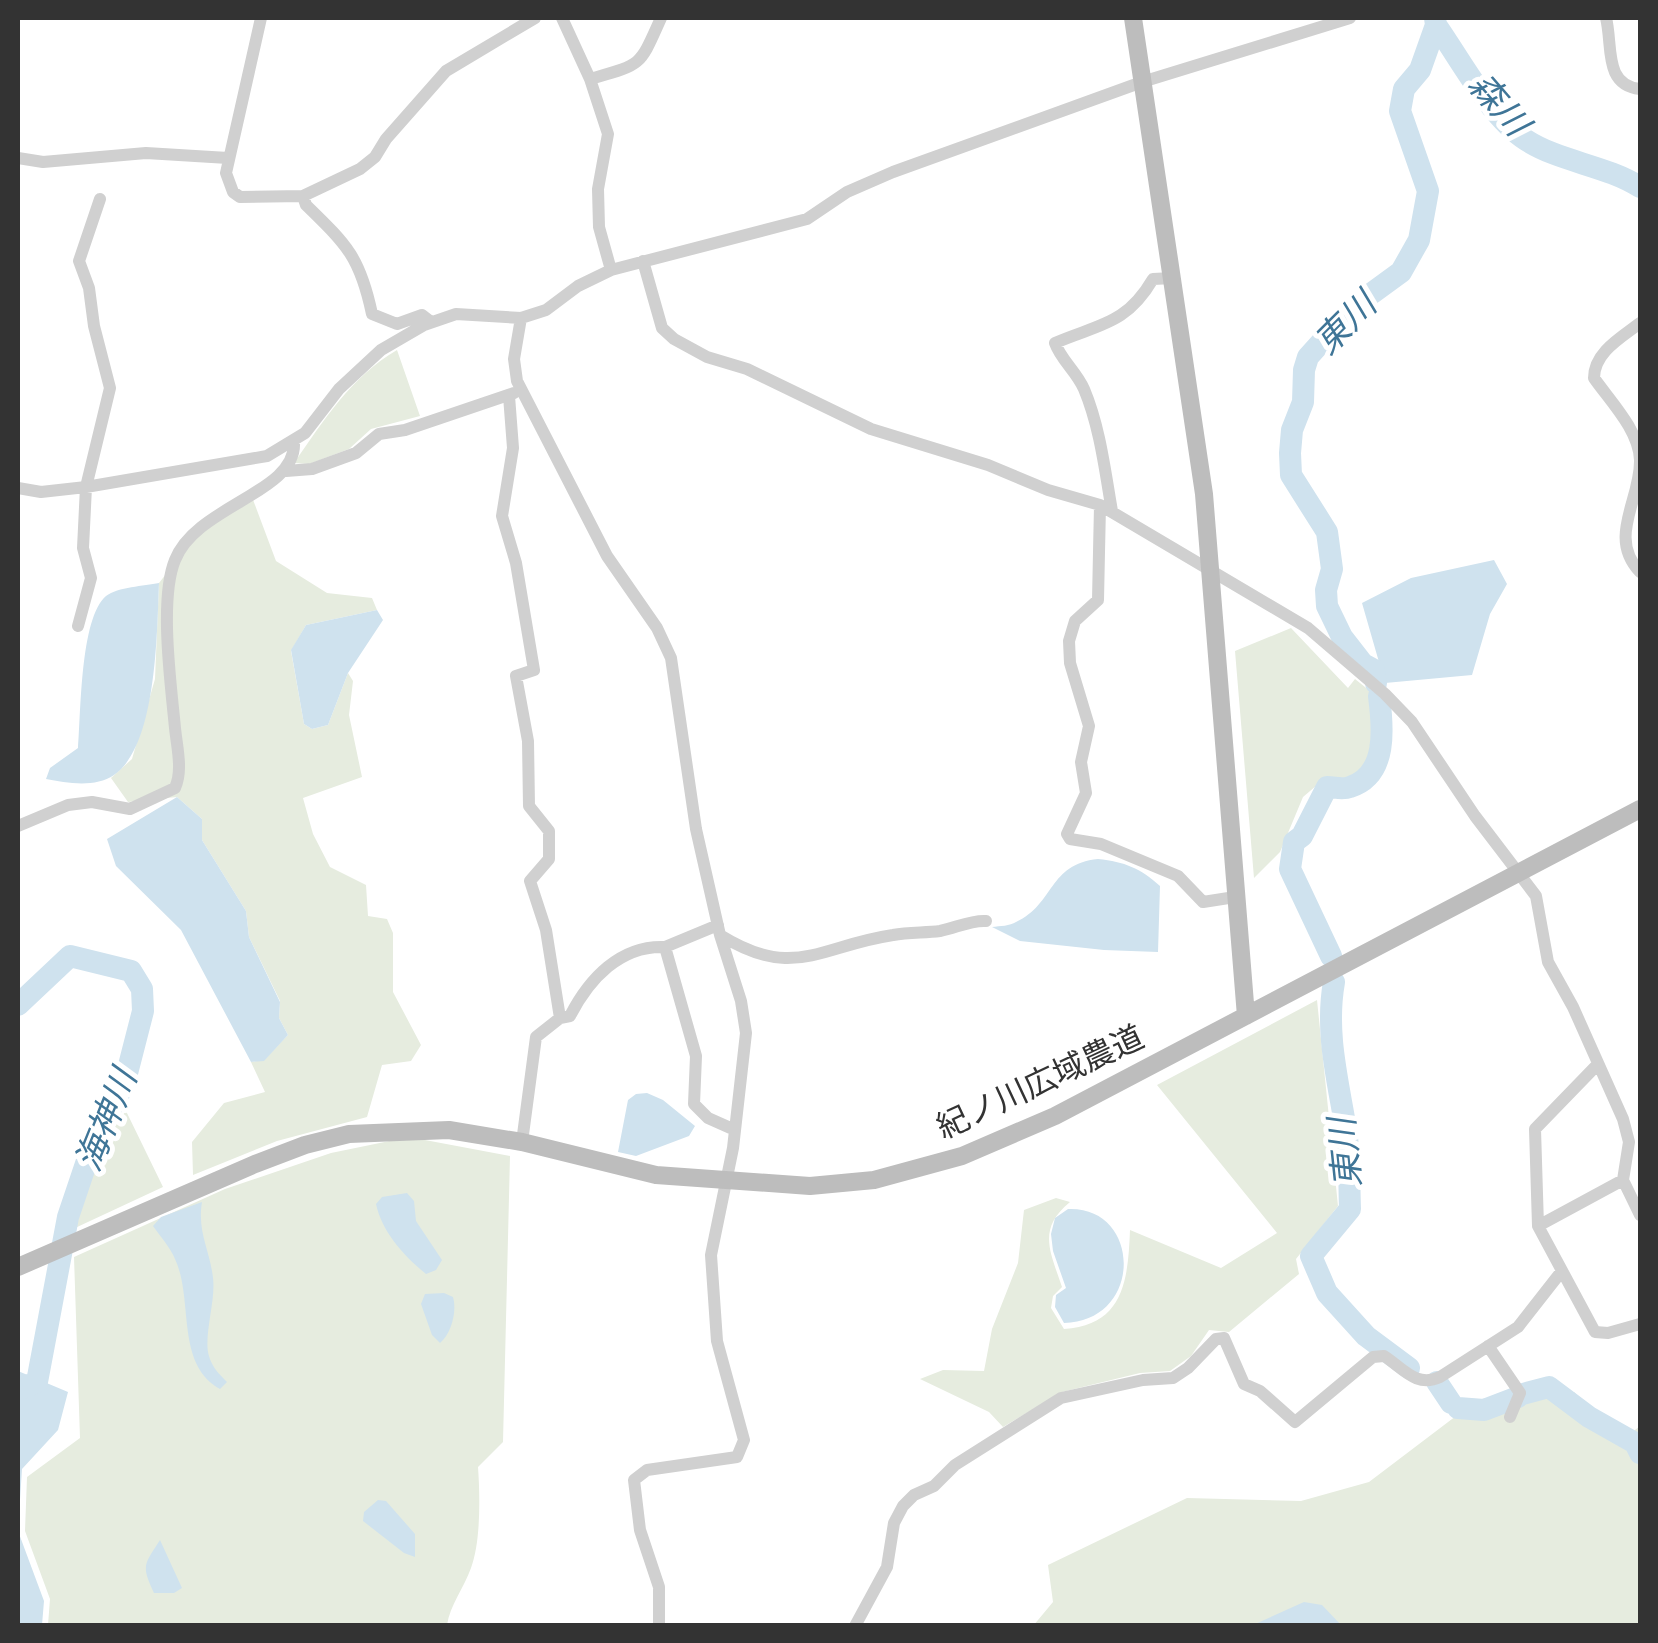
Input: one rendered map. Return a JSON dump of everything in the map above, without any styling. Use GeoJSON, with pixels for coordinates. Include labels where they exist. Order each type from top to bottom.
{"type":"FeatureCollection","features":[{"type":"Feature","properties":{"kind":"street"},"geometry":{"type":"LineString","coordinates":[[261,18],[226,174],[233,192],[240,197],[303,196],[360,169],[375,157],[446,71],[534,18]]}},
{"type":"Feature","properties":{"kind":"street"},"geometry":{"type":"LineString","coordinates":[[562,18],[590,79],[608,134],[598,189],[598,227],[611,270]]}},
{"type":"Feature","properties":{"kind":"street"},"geometry":{"type":"LineString","coordinates":[[590,79],[636,66],[645,56],[661,18]]}},
{"type":"Feature","properties":{"kind":"street"},"geometry":{"type":"LineString","coordinates":[[1133,18],[1204,494],[1246,1016]]}},
{"type":"Feature","properties":{"kind":"street"},"geometry":{"type":"LineString","coordinates":[[18,488],[42,492],[86,487],[267,456],[306,433],[340,389],[381,350],[430,322],[456,314],[521,318],[546,310],[578,286],[611,270],[807,219],[848,192],[893,172],[1142,82],[1350,18]]}},
{"type":"Feature","properties":{"kind":"street"},"geometry":{"type":"LineString","coordinates":[[1606,18],[1613,74],[1620,82],[1640,89]]}},
{"type":"Feature","properties":{"kind":"street"},"geometry":{"type":"LineString","coordinates":[[18,158],[44,162],[146,153],[228,158]]}},
{"type":"Feature","properties":{"kind":"street"},"geometry":{"type":"LineString","coordinates":[[303,196],[306,205],[351,250],[364,277],[372,314],[397,324],[422,315],[430,322]]}},
{"type":"Feature","properties":{"kind":"street"},"geometry":{"type":"LineString","coordinates":[[78,626],[91,578],[82,548],[86,487],[110,388],[89,288],[79,261],[100,199]]}},
{"type":"Feature","properties":{"kind":"street"},"geometry":{"type":"LineString","coordinates":[[643,262],[662,328],[674,340],[747,369],[871,429],[988,465],[1106,508],[1308,628],[1385,694],[1412,722],[1475,816],[1536,896],[1553,976],[1573,1007],[1622,1120],[1629,1142],[1622,1180],[1640,1215]]}},
{"type":"Feature","properties":{"kind":"street"},"geometry":{"type":"LineString","coordinates":[[1173,278],[1153,279],[1141,300],[1110,324],[1055,343],[1059,356],[1070,362],[1083,388],[1102,456],[1106,508],[1098,600],[1075,621],[1070,641],[1070,663],[1089,726],[1082,762],[1086,793],[1067,834],[1070,840],[1101,844],[1178,876],[1203,902],[1235,897]]}},
{"type":"Feature","properties":{"kind":"street"},"geometry":{"type":"LineString","coordinates":[[521,318],[514,359],[513,448],[502,516],[516,563],[534,670],[516,676],[528,741],[529,806],[549,831],[549,860],[530,882],[546,930],[560,1018]]}},
{"type":"Feature","properties":{"kind":"street"},"geometry":{"type":"LineString","coordinates":[[1640,324],[1606,349],[1594,378],[1630,430],[1638,450],[1638,479],[1624,530],[1632,563],[1640,572]]}},
{"type":"Feature","properties":{"kind":"street"},"geometry":{"type":"LineString","coordinates":[[18,826],[68,805],[92,802],[130,809],[175,788],[179,766],[167,648],[170,590],[174,560],[197,529],[286,471],[312,469],[356,453],[379,434],[405,430],[515,393]]}},
{"type":"Feature","properties":{"kind":"street"},"geometry":{"type":"LineString","coordinates":[[515,393],[607,556],[656,628],[671,658],[696,830],[746,1033],[735,1130],[711,1255],[716,1340],[744,1440],[738,1458],[647,1470],[634,1480],[640,1530],[659,1588],[660,1626]]}},
{"type":"Feature","properties":{"kind":"street"},"geometry":{"type":"LineString","coordinates":[[286,471],[295,454],[294,442]]}},
{"type":"Feature","properties":{"kind":"street","name":"紀ノ川広域農道"},"geometry":{"type":"LineString","coordinates":[[22,1265],[254,1164],[350,1134],[449,1130],[522,1142],[656,1175],[810,1186],[874,1180],[962,1156],[1055,1116],[1640,809]]}},
{"type":"Feature","properties":{"kind":"street"},"geometry":{"type":"LineString","coordinates":[[719,930],[754,954],[815,958],[832,948],[893,934],[944,930],[986,920]]}},
{"type":"Feature","properties":{"kind":"street"},"geometry":{"type":"LineString","coordinates":[[522,1142],[536,1037],[560,1018],[570,1016],[582,990],[596,974],[618,960],[647,946],[665,947],[719,930]]}},
{"type":"Feature","properties":{"kind":"street"},"geometry":{"type":"LineString","coordinates":[[665,947],[696,1056],[694,1104],[708,1118],[735,1130]]}},
{"type":"Feature","properties":{"kind":"street"},"geometry":{"type":"LineString","coordinates":[[1597,1065],[1535,1129],[1538,1226],[1595,1332],[1608,1334],[1640,1324]]}},
{"type":"Feature","properties":{"kind":"street"},"geometry":{"type":"LineString","coordinates":[[1538,1226],[1622,1180]]}},
{"type":"Feature","properties":{"kind":"street"},"geometry":{"type":"LineString","coordinates":[[856,1626],[887,1567],[894,1523],[903,1506],[914,1495],[934,1486],[955,1465],[1061,1398],[1143,1380],[1172,1378],[1188,1368],[1216,1339],[1224,1338],[1244,1384],[1260,1390],[1295,1422],[1374,1357],[1384,1356],[1418,1381],[1430,1382],[1518,1327],[1561,1272]]}},
{"type":"Feature","properties":{"kind":"street"},"geometry":{"type":"LineString","coordinates":[[1488,1346],[1520,1393],[1510,1417]]}},
{"type":"Feature","properties":{"kind":"shaded area"},"geometry":{"type":"Polygon","coordinates":[[[397,350],[420,416],[371,429],[349,449],[309,464],[294,463],[352,386],[397,350]]]}},
{"type":"Feature","properties":{"kind":"shaded area"},"geometry":{"type":"Polygon","coordinates":[[[252,497],[276,561],[327,593],[372,598],[377,610],[306,625],[291,651],[304,724],[312,729],[328,725],[348,673],[353,681],[349,715],[362,777],[303,798],[313,834],[330,867],[366,885],[368,916],[387,919],[393,933],[393,992],[421,1045],[411,1061],[382,1065],[367,1117],[277,1141],[193,1175],[192,1142],[224,1103],[265,1092],[251,1062],[264,1060],[288,1035],[279,1018],[280,1001],[249,937],[246,911],[202,840],[202,819],[177,797],[128,802],[111,778],[132,759],[155,679],[159,583],[209,519],[252,497]]]}},
{"type":"Feature","properties":{"kind":"shaded area"},"geometry":{"type":"Polygon","coordinates":[[[1291,628],[1348,688],[1355,679],[1370,691],[1373,754],[1358,774],[1323,780],[1303,797],[1280,852],[1254,878],[1235,651],[1291,628]]]}},
{"type":"Feature","properties":{"kind":"shaded area"},"geometry":{"type":"Polygon","coordinates":[[[1317,1000],[1338,1206],[1296,1259],[1299,1274],[1229,1332],[1209,1330],[1191,1356],[1170,1371],[1140,1373],[1062,1392],[1003,1427],[989,1412],[920,1379],[943,1370],[984,1371],[992,1329],[1018,1263],[1024,1210],[1056,1198],[1070,1202],[1053,1222],[1049,1241],[1062,1287],[1053,1296],[1051,1308],[1064,1329],[1099,1319],[1119,1297],[1130,1230],[1221,1268],[1277,1233],[1157,1085],[1317,1000]]]}},
{"type":"Feature","properties":{"kind":"shaded area"},"geometry":{"type":"Polygon","coordinates":[[[126,1111],[163,1187],[75,1228],[92,1166],[105,1139],[126,1111]]]}},
{"type":"Feature","properties":{"kind":"shaded area"},"geometry":{"type":"Polygon","coordinates":[[[409,1137],[510,1156],[503,1442],[478,1467],[477,1545],[447,1625],[48,1625],[50,1599],[25,1531],[27,1477],[80,1438],[74,1257],[225,1189],[331,1153],[409,1137]]]}},
{"type":"Feature","properties":{"kind":"shaded area"},"geometry":{"type":"Polygon","coordinates":[[[1574,1392],[1595,1413],[1630,1434],[1640,1426],[1640,1625],[1033,1626],[1053,1602],[1048,1565],[1187,1498],[1301,1501],[1369,1482],[1456,1416],[1530,1396],[1574,1392]]]}},
{"type":"Feature","properties":{"kind":"water"},"geometry":{"type":"Polygon","coordinates":[[[1494,560],[1507,584],[1490,614],[1472,675],[1385,683],[1362,603],[1411,578],[1494,560]]]}},
{"type":"Feature","properties":{"kind":"water"},"geometry":{"type":"Polygon","coordinates":[[[159,583],[152,686],[139,740],[128,760],[114,775],[98,782],[46,779],[50,768],[78,748],[87,645],[97,607],[111,593],[159,583]]]}},
{"type":"Feature","properties":{"kind":"water"},"geometry":{"type":"Polygon","coordinates":[[[377,610],[383,620],[348,673],[328,725],[312,729],[304,724],[291,650],[306,625],[377,610]]]}},
{"type":"Feature","properties":{"kind":"water"},"geometry":{"type":"Polygon","coordinates":[[[177,797],[202,819],[202,840],[246,911],[249,937],[280,1002],[279,1018],[288,1035],[264,1061],[251,1062],[181,930],[116,866],[107,839],[177,797]]]}},
{"type":"Feature","properties":{"kind":"water"},"geometry":{"type":"Polygon","coordinates":[[[1098,859],[1132,867],[1160,886],[1158,952],[1020,941],[992,927],[1011,924],[1029,914],[1070,868],[1098,859]]]}},
{"type":"Feature","properties":{"kind":"water"},"geometry":{"type":"Polygon","coordinates":[[[647,1093],[663,1100],[695,1126],[689,1136],[636,1156],[618,1152],[628,1100],[647,1093]]]}},
{"type":"Feature","properties":{"kind":"water"},"geometry":{"type":"Polygon","coordinates":[[[407,1193],[414,1201],[416,1221],[442,1260],[436,1270],[426,1274],[395,1243],[376,1204],[382,1197],[407,1193]]]}},
{"type":"Feature","properties":{"kind":"water"},"geometry":{"type":"Polygon","coordinates":[[[202,1202],[201,1223],[213,1287],[208,1348],[212,1364],[227,1382],[220,1389],[197,1364],[191,1348],[181,1275],[153,1226],[161,1217],[202,1202]]]}},
{"type":"Feature","properties":{"kind":"water"},"geometry":{"type":"Polygon","coordinates":[[[1068,1209],[1092,1213],[1110,1225],[1120,1243],[1124,1264],[1120,1285],[1109,1304],[1090,1317],[1064,1323],[1055,1307],[1056,1295],[1066,1288],[1051,1234],[1055,1218],[1068,1209]]]}},
{"type":"Feature","properties":{"kind":"water"},"geometry":{"type":"Polygon","coordinates":[[[444,1293],[453,1297],[453,1322],[440,1343],[432,1335],[421,1304],[425,1294],[444,1293]]]}},
{"type":"Feature","properties":{"kind":"water"},"geometry":{"type":"Polygon","coordinates":[[[18,1371],[68,1392],[58,1430],[22,1469],[18,1531],[18,1371]]]}},
{"type":"Feature","properties":{"kind":"water"},"geometry":{"type":"Polygon","coordinates":[[[378,1500],[386,1501],[415,1534],[415,1557],[363,1521],[364,1512],[378,1500]]]}},
{"type":"Feature","properties":{"kind":"water"},"geometry":{"type":"Polygon","coordinates":[[[18,1531],[44,1601],[42,1625],[18,1625],[18,1531]]]}},
{"type":"Feature","properties":{"kind":"water"},"geometry":{"type":"Polygon","coordinates":[[[160,1540],[182,1588],[174,1593],[154,1593],[147,1576],[148,1560],[160,1540]]]}},
{"type":"Feature","properties":{"kind":"water"},"geometry":{"type":"Polygon","coordinates":[[[1304,1602],[1322,1605],[1341,1625],[1253,1625],[1304,1602]]]}},
{"type":"Feature","properties":{"kind":"waterway","name":"森川"},"geometry":{"type":"LineString","coordinates":[[1435,18],[1477,87],[1513,130],[1539,147],[1640,187]]}},
{"type":"Feature","properties":{"kind":"waterway","name":"東川"},"geometry":{"type":"LineString","coordinates":[[1376,683],[1374,670],[1363,664],[1342,637],[1327,606],[1326,590],[1332,569],[1327,532],[1291,475],[1292,430],[1303,402],[1308,357],[1353,307],[1401,272],[1419,240],[1428,191],[1400,111],[1404,89],[1420,70],[1436,25]]}},
{"type":"Feature","properties":{"kind":"waterway","name":"東川"},"geometry":{"type":"LineString","coordinates":[[1331,956],[1290,869],[1294,842],[1302,836],[1327,787],[1350,787],[1371,772],[1380,749],[1379,696]]}},
{"type":"Feature","properties":{"kind":"waterway","name":"海神川"},"geometry":{"type":"LineString","coordinates":[[18,1005],[70,956],[131,971],[142,989],[143,1011],[124,1085],[95,1137],[68,1217],[37,1382],[18,1390]]}},
{"type":"Feature","properties":{"kind":"waterway","name":"東川"},"geometry":{"type":"LineString","coordinates":[[1334,982],[1332,1038],[1347,1140],[1350,1209],[1311,1256],[1327,1293],[1366,1336],[1409,1368]]}},
{"type":"Feature","properties":{"kind":"waterway","name":"東川"},"geometry":{"type":"LineString","coordinates":[[1437,1382],[1451,1403]]}},
{"type":"Feature","properties":{"kind":"waterway","name":"東川"},"geometry":{"type":"LineString","coordinates":[[1523,1394],[1549,1387],[1589,1417],[1635,1443],[1640,1453]]}},
{"type":"Feature","properties":{"kind":"waterway","name":"東川"},"geometry":{"type":"LineString","coordinates":[[1458,1408],[1484,1410],[1518,1397]]}}]}
